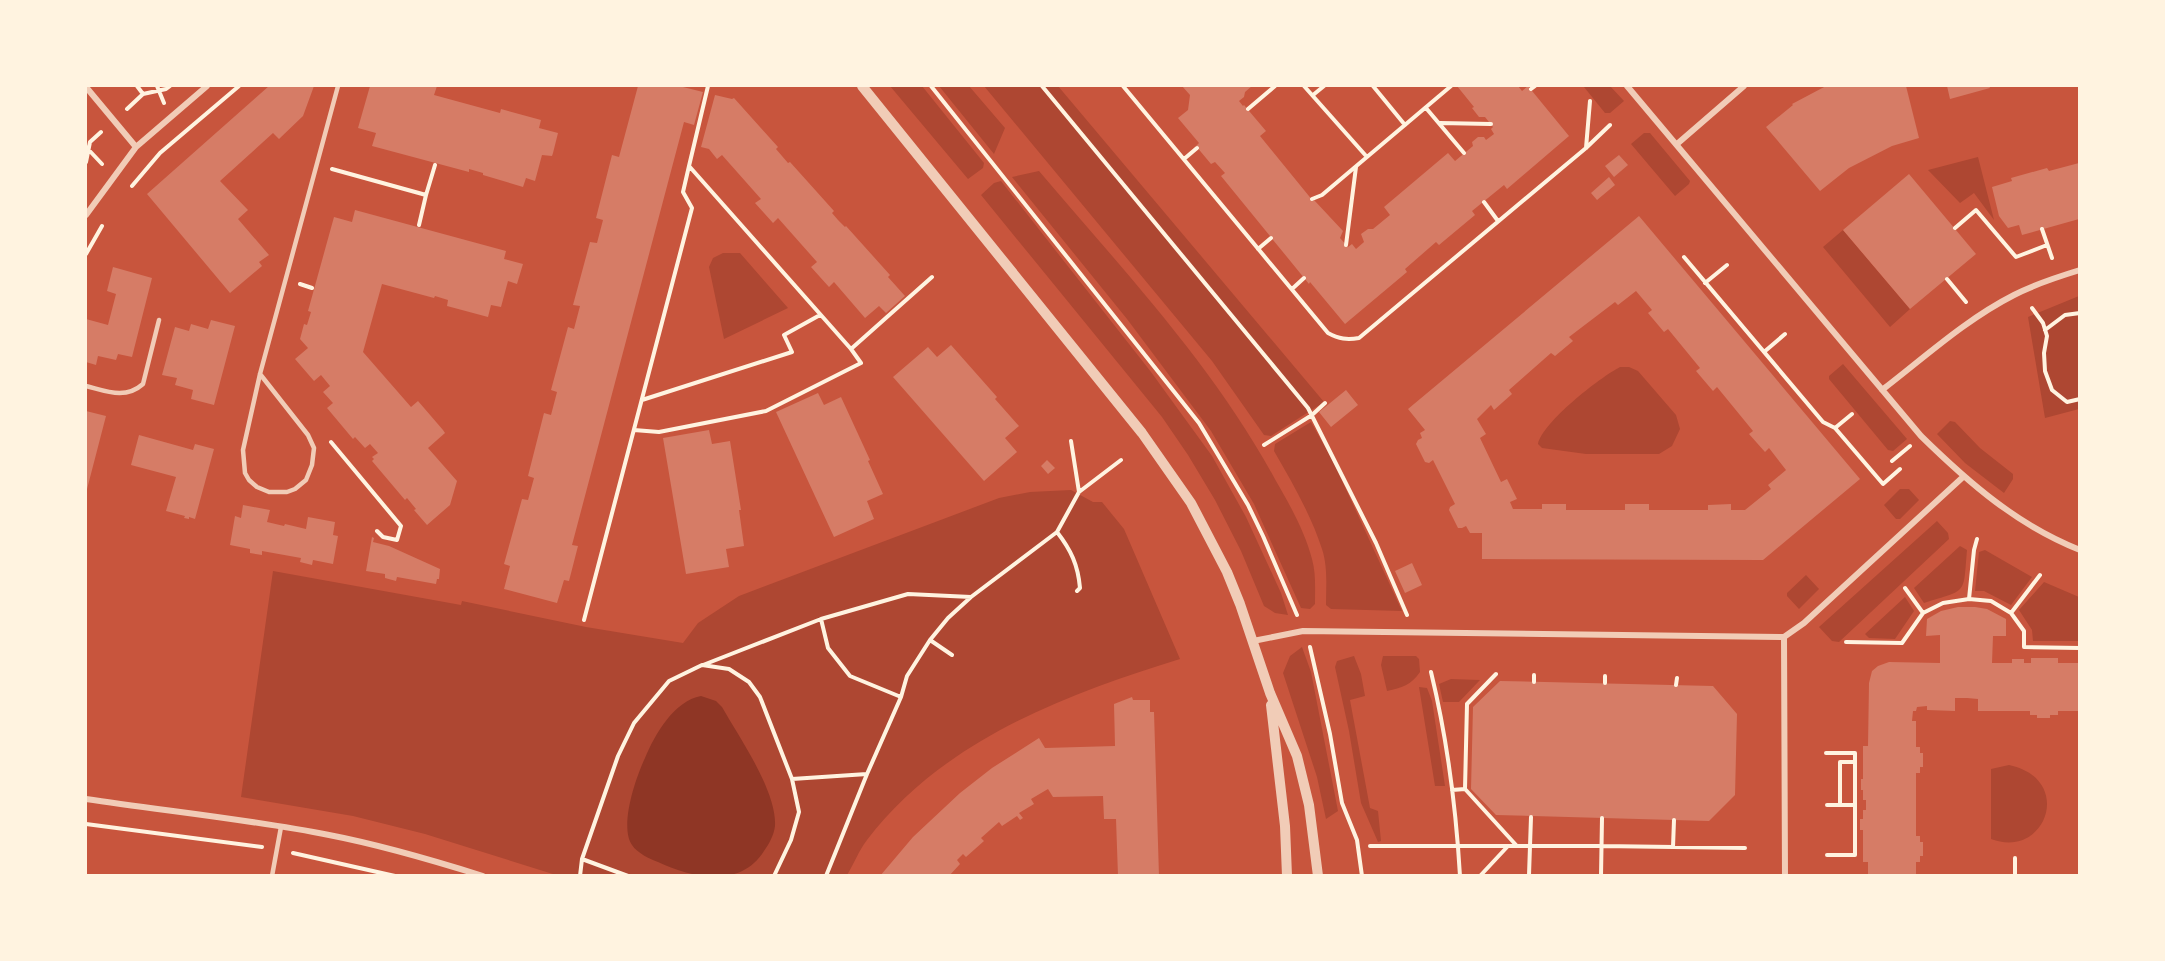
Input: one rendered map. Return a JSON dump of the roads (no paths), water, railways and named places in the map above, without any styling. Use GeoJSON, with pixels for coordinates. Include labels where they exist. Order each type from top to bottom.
{"type":"FeatureCollection","features":[{"type":"Feature","properties":{"kind":"street"},"geometry":{"type":"LineString","coordinates":[[86,215],[136,147],[207,86]]}},
{"type":"Feature","properties":{"kind":"street"},"geometry":{"type":"LineString","coordinates":[[862,86],[1149,442],[1207,530],[1227,573],[1270,693],[1297,756],[1309,805],[1318,876]]}},
{"type":"Feature","properties":{"kind":"street"},"geometry":{"type":"LineString","coordinates":[[1628,86],[1921,436],[1963,477],[2001,507],[2033,528],[2079,549]]}},
{"type":"Feature","properties":{"kind":"street"},"geometry":{"type":"LineString","coordinates":[[1677,144],[1744,86]]}},
{"type":"Feature","properties":{"kind":"street"},"geometry":{"type":"LineString","coordinates":[[86,87],[136,147]]}},
{"type":"Feature","properties":{"kind":"street"},"geometry":{"type":"LineString","coordinates":[[1882,390],[1950,335],[1989,310],[2014,295],[2047,280],[2079,270]]}},
{"type":"Feature","properties":{"kind":"street"},"geometry":{"type":"LineString","coordinates":[[1253,641],[1303,631],[1784,637],[1804,623],[1963,477]]}},
{"type":"Feature","properties":{"kind":"street"},"geometry":{"type":"LineString","coordinates":[[1784,637],[1785,876]]}},
{"type":"Feature","properties":{"kind":"street"},"geometry":{"type":"LineString","coordinates":[[1270,693],[1285,826],[1287,876]]}},
{"type":"Feature","properties":{"kind":"street"},"geometry":{"type":"LineString","coordinates":[[86,799],[281,827],[404,851],[483,876]]}},
{"type":"Feature","properties":{"kind":"lane"},"geometry":{"type":"LineString","coordinates":[[260,374],[308,435],[314,448],[312,465],[306,480],[295,489],[276,494],[257,487],[249,480],[245,473],[243,450],[260,374],[338,86]]}},
{"type":"Feature","properties":{"kind":"lane"},"geometry":{"type":"LineString","coordinates":[[86,386],[121,394],[133,391],[143,384],[159,320]]}},
{"type":"Feature","properties":{"kind":"lane"},"geometry":{"type":"LineString","coordinates":[[272,876],[281,827]]}}]}
